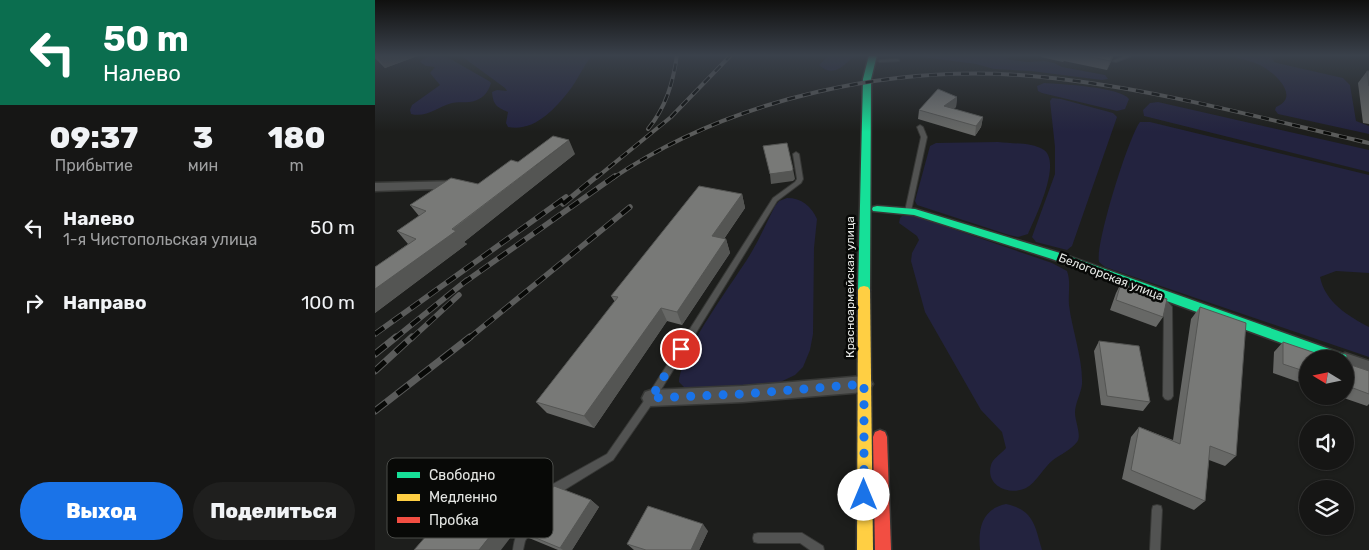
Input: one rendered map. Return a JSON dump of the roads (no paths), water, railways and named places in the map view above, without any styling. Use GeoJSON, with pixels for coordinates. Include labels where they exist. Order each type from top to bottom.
{"type":"FeatureCollection","features":[{"type":"Feature","properties":{"kind":"main road","name":"Красноармейская улица"},"geometry":{"type":"LineString","coordinates":[[865,550],[864,219],[868,81]]}},
{"type":"Feature","properties":{"kind":"main road","name":"Белогорская улица"},"geometry":{"type":"LineString","coordinates":[[877,81],[877,214],[908,211],[1056,256],[1316,350]]}},
{"type":"Feature","properties":{"kind":"main road"},"geometry":{"type":"LineString","coordinates":[[880,422],[883,550]]}},
{"type":"Feature","properties":{"kind":"street"},"geometry":{"type":"LineString","coordinates":[[375,187],[474,186]]}},
{"type":"Feature","properties":{"kind":"street"},"geometry":{"type":"LineString","coordinates":[[1354,364],[1368,370]]}},
{"type":"Feature","properties":{"kind":"street"},"geometry":{"type":"LineString","coordinates":[[651,398],[743,394],[864,384]]}},
{"type":"Feature","properties":{"kind":"lane"},"geometry":{"type":"LineString","coordinates":[[908,211],[924,137],[920,127]]}},
{"type":"Feature","properties":{"kind":"lane"},"geometry":{"type":"LineString","coordinates":[[553,493],[557,488],[610,457],[651,398],[775,200],[800,179],[796,154]]}},
{"type":"Feature","properties":{"kind":"lane"},"geometry":{"type":"LineString","coordinates":[[1157,294],[1168,307],[1168,396]]}},
{"type":"Feature","properties":{"kind":"lane"},"geometry":{"type":"LineString","coordinates":[[1155,550],[1157,510]]}},
{"type":"Feature","properties":{"kind":"lane"},"geometry":{"type":"LineString","coordinates":[[758,538],[802,538],[819,550]]}},
{"type":"Feature","properties":{"kind":"railway"},"geometry":{"type":"LineString","coordinates":[[648,129],[660,112],[672,81]]}},
{"type":"Feature","properties":{"kind":"railway"},"geometry":{"type":"LineString","coordinates":[[596,178],[671,117],[706,81]]}},
{"type":"Feature","properties":{"kind":"railway"},"geometry":{"type":"LineString","coordinates":[[613,178],[660,150],[711,126],[764,106],[819,92],[878,81]]}},
{"type":"Feature","properties":{"kind":"railway"},"geometry":{"type":"LineString","coordinates":[[1072,81],[1165,96],[1369,143]]}},
{"type":"Feature","properties":{"kind":"railway"},"geometry":{"type":"LineString","coordinates":[[563,204],[597,176]]}},
{"type":"Feature","properties":{"kind":"railway"},"geometry":{"type":"LineString","coordinates":[[462,284],[615,176]]}},
{"type":"Feature","properties":{"kind":"railway"},"geometry":{"type":"LineString","coordinates":[[375,334],[566,197]]}},
{"type":"Feature","properties":{"kind":"railway"},"geometry":{"type":"LineString","coordinates":[[468,339],[630,207]]}},
{"type":"Feature","properties":{"kind":"railway"},"geometry":{"type":"LineString","coordinates":[[462,284],[467,280]]}},
{"type":"Feature","properties":{"kind":"railway"},"geometry":{"type":"LineString","coordinates":[[394,339],[462,284]]}},
{"type":"Feature","properties":{"kind":"railway"},"geometry":{"type":"LineString","coordinates":[[411,339],[459,295]]}},
{"type":"Feature","properties":{"kind":"railway"},"geometry":{"type":"LineString","coordinates":[[375,354],[396,337]]}},
{"type":"Feature","properties":{"kind":"railway"},"geometry":{"type":"LineString","coordinates":[[375,371],[412,337]]}},
{"type":"Feature","properties":{"kind":"railway"},"geometry":{"type":"LineString","coordinates":[[375,411],[470,337]]}}]}
